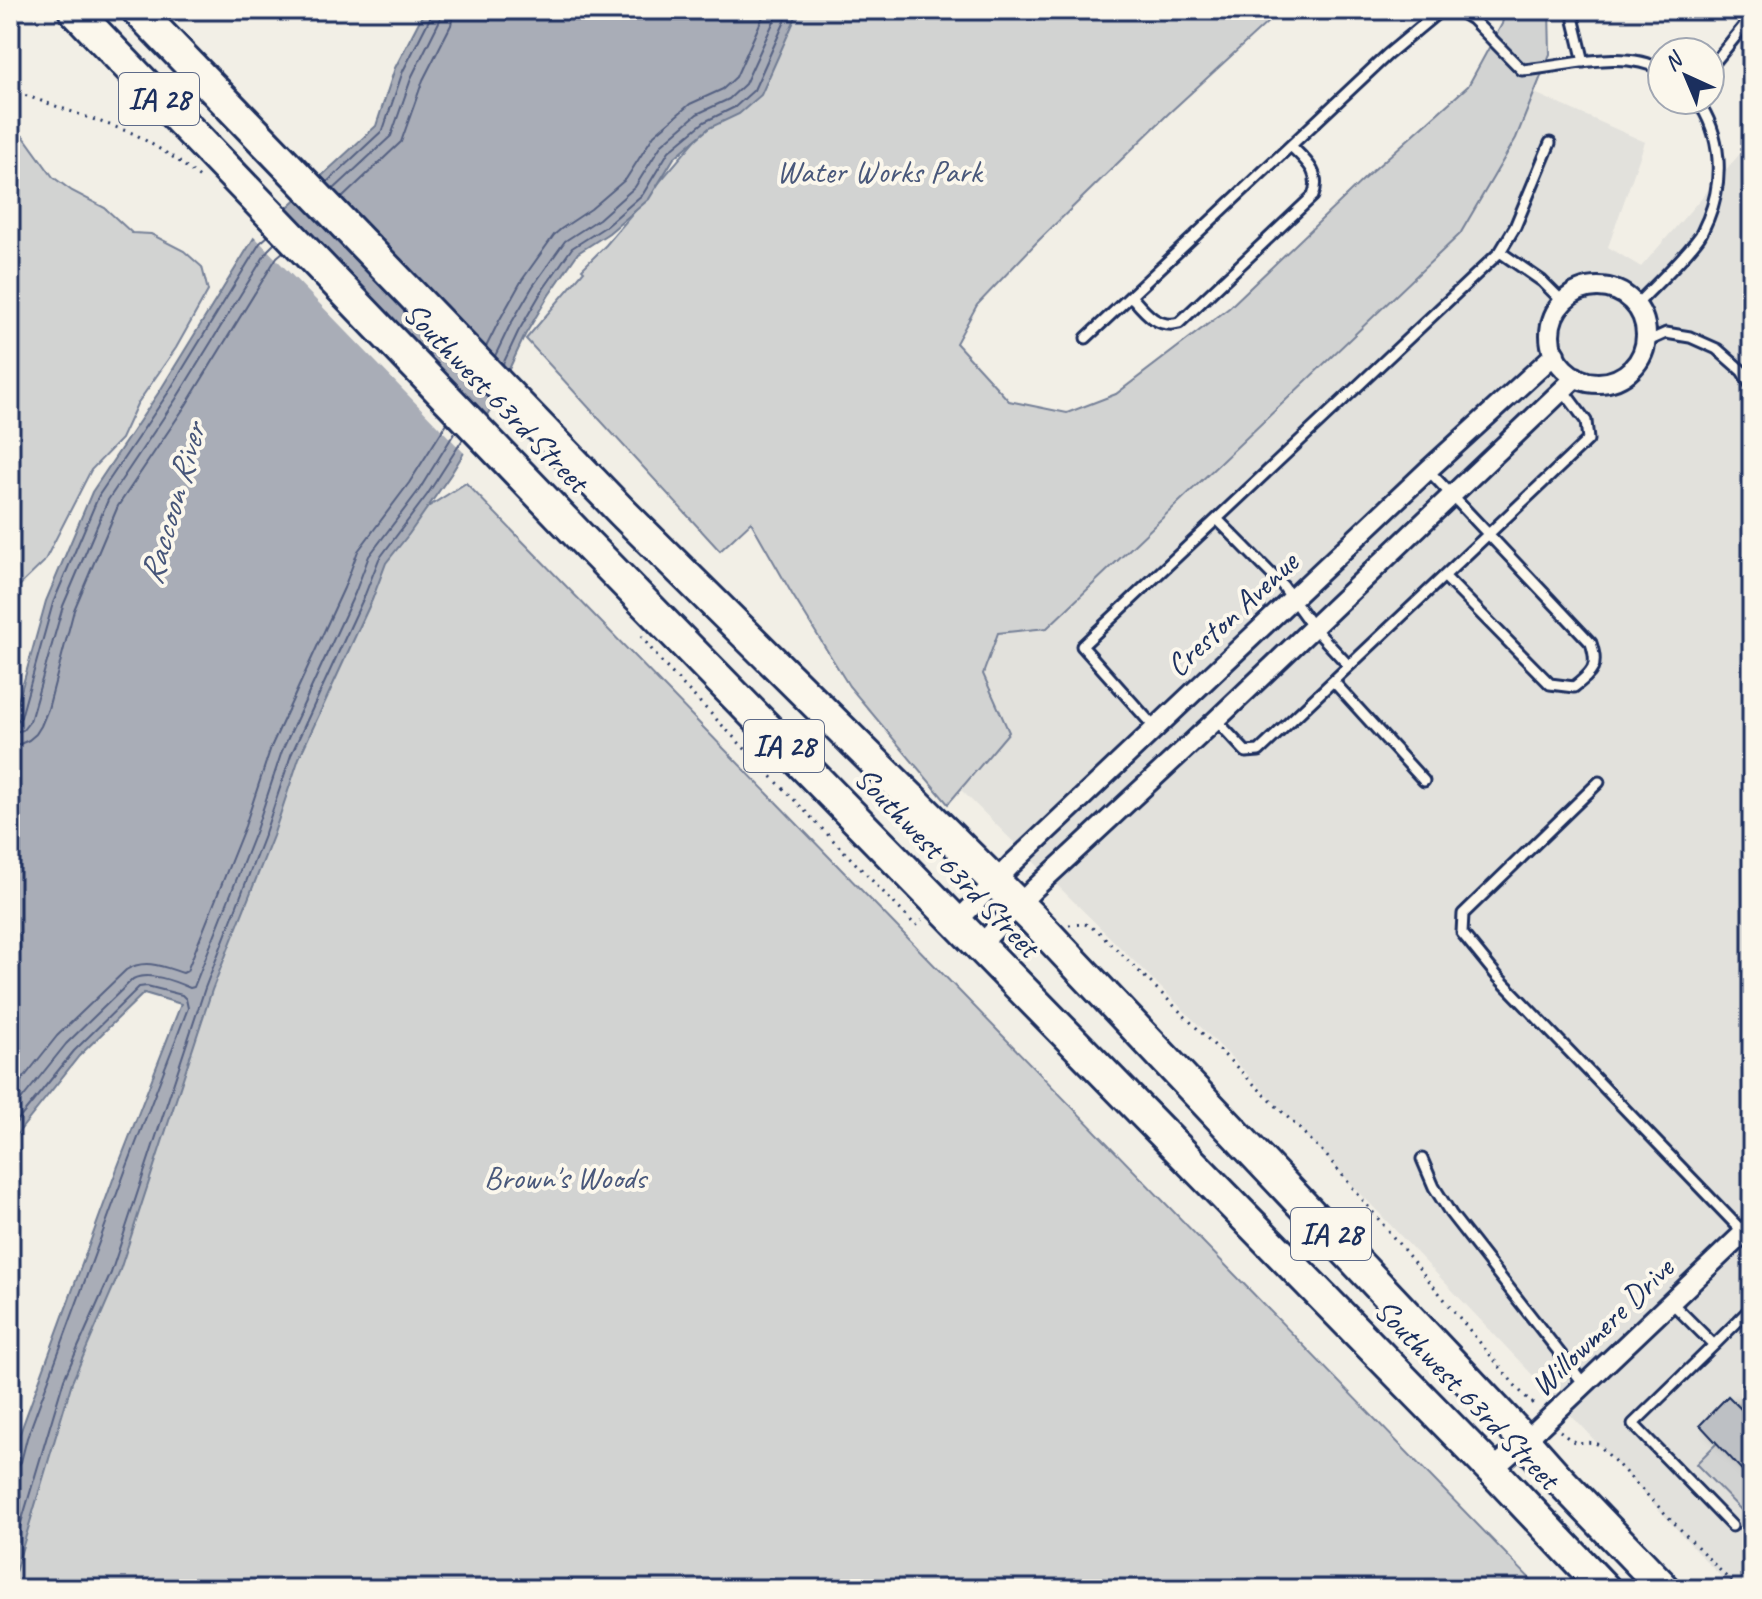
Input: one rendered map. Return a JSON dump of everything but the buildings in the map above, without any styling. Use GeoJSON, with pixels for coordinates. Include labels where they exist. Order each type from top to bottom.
{"type":"FeatureCollection","features":[{"type":"Feature","properties":{"kind":"main road","name":"Southwest 63rd Street"},"geometry":{"type":"LineString","coordinates":[[74,10],[588,545],[1605,1589]]}},
{"type":"Feature","properties":{"kind":"main road","name":"Southwest 63rd Street"},"geometry":{"type":"LineString","coordinates":[[137,10],[623,513],[1033,919],[1665,1589]]}},
{"type":"Feature","properties":{"kind":"street"},"geometry":{"type":"LineString","coordinates":[[1603,287],[1618,291],[1636,305],[1645,326],[1646,342],[1641,357],[1631,370],[1617,379],[1602,383],[1570,383],[1552,349],[1550,333],[1553,317],[1563,302],[1587,288],[1603,287]]}},
{"type":"Feature","properties":{"kind":"street","name":"Creston Avenue"},"geometry":{"type":"LineString","coordinates":[[956,923],[994,882],[1155,728],[1555,354]]}},
{"type":"Feature","properties":{"kind":"street","name":"Creston Avenue"},"geometry":{"type":"LineString","coordinates":[[979,946],[1570,383]]}},
{"type":"Feature","properties":{"kind":"street","name":"Willowmere Drive"},"geometry":{"type":"LineString","coordinates":[[1492,1470],[1748,1229]]}},
{"type":"Feature","properties":{"kind":"lane"},"geometry":{"type":"LineString","coordinates":[[1086,338],[1387,55],[1441,10]]}},
{"type":"Feature","properties":{"kind":"lane"},"geometry":{"type":"LineString","coordinates":[[1457,10],[1472,19],[1522,70],[1630,60],[1646,65]]}},
{"type":"Feature","properties":{"kind":"lane"},"geometry":{"type":"LineString","coordinates":[[1575,10],[1574,21],[1584,62]]}},
{"type":"Feature","properties":{"kind":"lane"},"geometry":{"type":"LineString","coordinates":[[1726,48],[1752,16]]}},
{"type":"Feature","properties":{"kind":"lane"},"geometry":{"type":"LineString","coordinates":[[1636,305],[1701,235],[1712,209],[1718,183],[1718,153],[1713,131],[1705,116]]}},
{"type":"Feature","properties":{"kind":"lane"},"geometry":{"type":"LineString","coordinates":[[1155,728],[1082,646],[1500,252],[1515,227],[1550,143]]}},
{"type":"Feature","properties":{"kind":"lane"},"geometry":{"type":"LineString","coordinates":[[1131,296],[1154,319],[1170,325],[1179,323],[1313,196],[1317,181],[1315,174],[1291,146]]}},
{"type":"Feature","properties":{"kind":"lane"},"geometry":{"type":"LineString","coordinates":[[1500,252],[1542,281],[1563,302]]}},
{"type":"Feature","properties":{"kind":"lane"},"geometry":{"type":"LineString","coordinates":[[1646,342],[1666,333],[1690,337],[1717,349],[1742,371],[1752,387]]}},
{"type":"Feature","properties":{"kind":"lane"},"geometry":{"type":"LineString","coordinates":[[1216,720],[1246,752],[1259,751],[1588,440],[1586,421],[1570,383]]}},
{"type":"Feature","properties":{"kind":"lane"},"geometry":{"type":"LineString","coordinates":[[1428,470],[1591,643],[1596,657],[1591,673],[1574,687],[1550,684],[1444,576]]}},
{"type":"Feature","properties":{"kind":"lane"},"geometry":{"type":"LineString","coordinates":[[1217,519],[1283,586],[1312,626],[1349,666]]}},
{"type":"Feature","properties":{"kind":"lane"},"geometry":{"type":"LineString","coordinates":[[1333,681],[1424,781]]}},
{"type":"Feature","properties":{"kind":"lane"},"geometry":{"type":"LineString","coordinates":[[1599,782],[1463,914],[1462,933],[1497,976],[1748,1229]]}},
{"type":"Feature","properties":{"kind":"lane"},"geometry":{"type":"LineString","coordinates":[[1422,1159],[1434,1187],[1451,1214],[1584,1384]]}},
{"type":"Feature","properties":{"kind":"lane"},"geometry":{"type":"LineString","coordinates":[[1671,1302],[1714,1345]]}},
{"type":"Feature","properties":{"kind":"lane"},"geometry":{"type":"LineString","coordinates":[[1732,1526],[1633,1424],[1752,1307]]}},
{"type":"Feature","properties":{"kind":"path"},"geometry":{"type":"LineString","coordinates":[[10,90],[135,134],[176,159],[204,181]]}},
{"type":"Feature","properties":{"kind":"path"},"geometry":{"type":"LineString","coordinates":[[640,635],[663,664],[916,926],[925,917]]}},
{"type":"Feature","properties":{"kind":"path"},"geometry":{"type":"LineString","coordinates":[[1064,927],[1080,923],[1098,931],[1325,1154],[1518,1389],[1571,1441],[1591,1441],[1599,1445],[1738,1589]]}},
{"type":"Feature","properties":{"kind":"shaded area"},"geometry":{"type":"Polygon","coordinates":[[[1490,73],[1645,142],[1608,247],[1641,267],[1752,140],[1752,1589],[1732,1589],[1233,1059],[856,686],[1490,73]]]}},
{"type":"Feature","properties":{"kind":"green space","name":"Water Works Park"},"geometry":{"type":"Polygon","coordinates":[[[792,10],[1281,10],[1168,114],[1037,242],[977,305],[956,343],[1009,401],[1067,413],[1116,394],[1229,308],[1368,175],[1468,86],[1502,24],[1505,10],[1549,10],[1550,54],[1516,138],[1460,234],[1047,628],[998,633],[983,674],[1009,732],[948,804],[849,686],[751,522],[720,551],[526,339],[584,271],[582,269],[606,245],[777,44],[792,10]]]}},
{"type":"Feature","properties":{"kind":"green space"},"geometry":{"type":"Polygon","coordinates":[[[10,126],[24,137],[53,177],[72,191],[105,208],[132,233],[151,234],[184,251],[202,267],[208,291],[176,348],[137,404],[121,439],[91,470],[44,562],[15,590],[10,600],[10,126]]]}},
{"type":"Feature","properties":{"kind":"green space","name":"Brown's Woods"},"geometry":{"type":"Polygon","coordinates":[[[466,483],[1540,1589],[10,1589],[10,1531],[348,557],[466,483]]]}},
{"type":"Feature","properties":{"kind":"green space"},"geometry":{"type":"Polygon","coordinates":[[[1728,1396],[1748,1416],[1752,1412],[1752,1521],[1696,1464],[1717,1443],[1700,1425],[1728,1396]]]}},
{"type":"Feature","properties":{"kind":"water","name":"Raccoon River"},"geometry":{"type":"Polygon","coordinates":[[[425,10],[799,10],[761,95],[739,114],[709,128],[674,158],[649,199],[609,233],[578,253],[525,335],[490,410],[451,474],[386,563],[299,758],[273,836],[212,990],[118,1276],[72,1382],[10,1589],[10,1477],[19,1436],[181,1004],[144,993],[79,1056],[10,1143],[10,724],[46,601],[92,492],[161,389],[254,238],[376,126],[395,68],[425,10]]]}},
{"type":"Feature","properties":{"kind":"pier"},"geometry":{"type":"Polygon","coordinates":[[[280,208],[487,422],[467,456],[252,234],[280,208]]]}}]}
